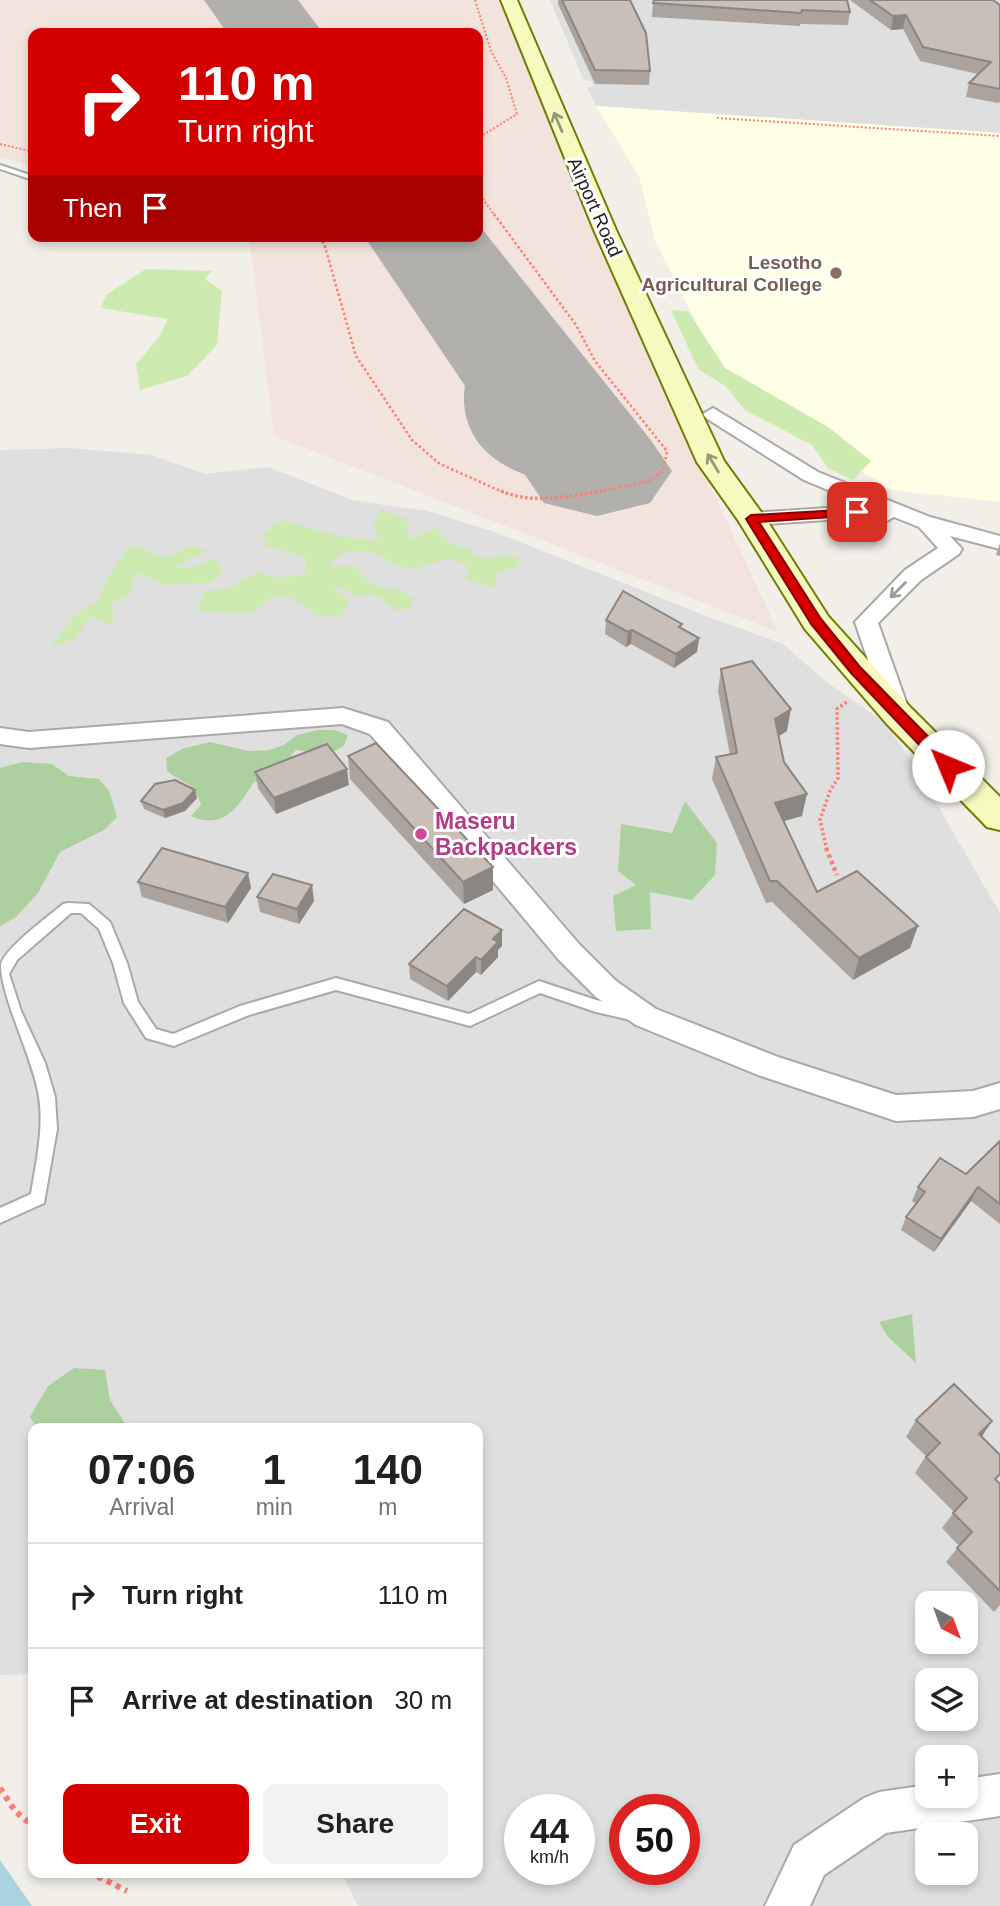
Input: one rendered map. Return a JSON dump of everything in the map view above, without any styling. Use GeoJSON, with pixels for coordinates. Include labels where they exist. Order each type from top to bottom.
{"type":"FeatureCollection","features":[{"type":"Feature","properties":{"kind":"main road","name":"Airport Road"},"geometry":{"type":"LineString","coordinates":[[509,0],[605,230],[711,462],[751,519],[816,622],[899,716],[1000,818]]}},
{"type":"Feature","properties":{"kind":"main road","name":"Airport Road"},"geometry":{"type":"LineString","coordinates":[[533,0],[575,109],[700,401],[713,414],[733,460],[751,519]]}},
{"type":"Feature","properties":{"kind":"street"},"geometry":{"type":"LineString","coordinates":[[713,414],[811,476],[926,523],[951,548],[913,575],[866,622],[899,716]]}},
{"type":"Feature","properties":{"kind":"street"},"geometry":{"type":"LineString","coordinates":[[751,519],[857,512],[926,523],[1000,543]]}},
{"type":"Feature","properties":{"kind":"street"},"geometry":{"type":"LineString","coordinates":[[0,736],[29,740],[343,716],[379,728],[569,953],[606,989],[646,1017],[769,1066],[896,1108],[973,1104],[1000,1096]]}},
{"type":"Feature","properties":{"kind":"street"},"geometry":{"type":"LineString","coordinates":[[787,1906],[809,1860],[879,1813],[1000,1795]]}},
{"type":"Feature","properties":{"kind":"lane"},"geometry":{"type":"LineString","coordinates":[[0,167],[28,176]]}},
{"type":"Feature","properties":{"kind":"lane"},"geometry":{"type":"LineString","coordinates":[[0,1216],[38,1198],[49,1129],[47,1097],[38,1063],[14,1012],[2,974],[12,956],[68,908],[84,908],[105,926],[120,963],[131,1003],[151,1034],[174,1040],[244,1010],[336,984],[470,1020],[539,986],[596,1006],[646,1017]]}},
{"type":"Feature","properties":{"kind":"path"},"geometry":{"type":"LineString","coordinates":[[475,0],[491,51],[506,78],[517,114],[483,135]]}},
{"type":"Feature","properties":{"kind":"path"},"geometry":{"type":"LineString","coordinates":[[718,118],[1000,136]]}},
{"type":"Feature","properties":{"kind":"path"},"geometry":{"type":"LineString","coordinates":[[0,144],[28,151]]}},
{"type":"Feature","properties":{"kind":"path"},"geometry":{"type":"LineString","coordinates":[[322,242],[356,356],[412,440],[440,464],[515,497],[556,498],[647,482],[663,471],[667,451],[595,361],[576,325],[483,199]]}},
{"type":"Feature","properties":{"kind":"path"},"geometry":{"type":"LineString","coordinates":[[837,875],[823,841],[820,820],[830,791],[838,778],[836,709],[856,696],[856,670]]}},
{"type":"Feature","properties":{"kind":"path"},"geometry":{"type":"LineString","coordinates":[[0,1788],[15,1811],[28,1822]]}},
{"type":"Feature","properties":{"kind":"path"},"geometry":{"type":"LineString","coordinates":[[101,1878],[127,1891]]}},
{"type":"Feature","properties":{"kind":"shaded area"},"geometry":{"type":"Polygon","coordinates":[[[0,0],[500,0],[615,280],[778,632],[274,436],[250,242],[483,242],[483,28],[28,28],[28,165],[0,157],[0,0]]]}},
{"type":"Feature","properties":{"kind":"shaded area"},"geometry":{"type":"Polygon","coordinates":[[[550,0],[1000,0],[1000,133],[596,106],[587,88],[593,86],[592,82],[583,79],[550,0]]]}},
{"type":"Feature","properties":{"kind":"shaded area","name":"Lesotho Agricultural College"},"geometry":{"type":"Polygon","coordinates":[[[596,106],[1000,133],[1000,502],[891,490],[778,417],[722,375],[655,240],[639,176],[596,106]]]}},
{"type":"Feature","properties":{"kind":"shaded area"},"geometry":{"type":"Polygon","coordinates":[[[70,448],[152,455],[205,474],[268,467],[352,500],[427,511],[492,531],[783,644],[824,680],[884,722],[913,763],[1000,913],[1000,1906],[358,1906],[344,1878],[483,1878],[483,1423],[28,1423],[28,1674],[0,1675],[0,450],[70,448]]]}},
{"type":"Feature","properties":{"kind":"green space"},"geometry":{"type":"Polygon","coordinates":[[[146,269],[212,271],[205,279],[222,291],[217,345],[187,376],[140,390],[136,364],[159,337],[168,319],[101,308],[106,295],[146,269]]]}},
{"type":"Feature","properties":{"kind":"green space"},"geometry":{"type":"Polygon","coordinates":[[[671,310],[688,311],[725,368],[828,427],[871,461],[853,480],[828,468],[812,445],[745,410],[725,386],[698,369],[671,310]]]}},
{"type":"Feature","properties":{"kind":"green space"},"geometry":{"type":"Polygon","coordinates":[[[381,510],[407,519],[409,540],[436,528],[449,542],[471,550],[474,555],[484,558],[515,556],[520,566],[498,572],[494,588],[466,580],[469,568],[452,560],[411,568],[393,564],[371,552],[343,552],[327,567],[356,566],[365,578],[375,585],[402,589],[414,600],[410,609],[395,610],[373,593],[361,597],[328,583],[350,601],[341,617],[318,616],[292,598],[272,598],[250,614],[197,611],[204,591],[227,589],[257,572],[277,577],[305,576],[306,557],[266,546],[263,533],[283,520],[334,535],[377,542],[374,520],[381,510]]]}},
{"type":"Feature","properties":{"kind":"green space"},"geometry":{"type":"Polygon","coordinates":[[[131,544],[165,558],[191,546],[208,549],[175,568],[193,567],[214,558],[224,571],[209,583],[164,585],[136,572],[130,595],[112,603],[114,628],[91,615],[76,639],[50,647],[74,616],[100,598],[106,579],[131,544]]]}},
{"type":"Feature","properties":{"kind":"green space"},"geometry":{"type":"Polygon","coordinates":[[[317,730],[334,730],[348,735],[344,746],[329,754],[296,750],[291,756],[302,763],[270,779],[254,782],[236,807],[221,818],[202,820],[191,816],[201,805],[198,797],[192,788],[167,771],[166,758],[182,749],[210,742],[248,751],[269,750],[284,745],[297,735],[317,730]]]}},
{"type":"Feature","properties":{"kind":"green space"},"geometry":{"type":"Polygon","coordinates":[[[22,762],[52,764],[69,776],[99,779],[109,791],[117,817],[104,830],[60,852],[38,893],[16,917],[0,926],[0,768],[22,762]]]}},
{"type":"Feature","properties":{"kind":"green space"},"geometry":{"type":"Polygon","coordinates":[[[685,801],[717,843],[715,875],[692,900],[650,892],[651,929],[616,931],[613,896],[636,885],[618,871],[621,824],[672,833],[685,801]]]}},
{"type":"Feature","properties":{"kind":"green space"},"geometry":{"type":"Polygon","coordinates":[[[912,1314],[916,1363],[888,1337],[879,1322],[912,1314]]]}},
{"type":"Feature","properties":{"kind":"green space"},"geometry":{"type":"Polygon","coordinates":[[[74,1368],[105,1370],[110,1400],[125,1423],[34,1423],[30,1417],[48,1386],[74,1368]]]}},
{"type":"Feature","properties":{"kind":"water"},"geometry":{"type":"Polygon","coordinates":[[[0,1860],[32,1906],[0,1906],[0,1860]]]}},
{"type":"Feature","properties":{"kind":"building"},"geometry":{"type":"Polygon","coordinates":[[[562,0],[630,0],[646,33],[650,71],[595,70],[562,0]]]}},
{"type":"Feature","properties":{"kind":"building"},"geometry":{"type":"Polygon","coordinates":[[[654,0],[847,0],[850,12],[802,10],[801,13],[653,3],[654,0]]]}},
{"type":"Feature","properties":{"kind":"building"},"geometry":{"type":"Polygon","coordinates":[[[870,0],[993,0],[1000,5],[1000,89],[969,83],[991,62],[923,47],[906,15],[893,16],[870,0]]]}},
{"type":"Feature","properties":{"kind":"building"},"geometry":{"type":"Polygon","coordinates":[[[623,591],[682,624],[679,627],[699,638],[676,654],[632,630],[628,632],[606,620],[623,591]]]}},
{"type":"Feature","properties":{"kind":"building"},"geometry":{"type":"Polygon","coordinates":[[[752,661],[791,709],[775,719],[784,762],[807,794],[775,803],[817,892],[857,871],[918,926],[859,958],[777,881],[770,881],[716,757],[737,753],[721,669],[752,661]]]}},
{"type":"Feature","properties":{"kind":"building"},"geometry":{"type":"Polygon","coordinates":[[[376,743],[493,867],[463,882],[348,756],[376,743]]]}},
{"type":"Feature","properties":{"kind":"building"},"geometry":{"type":"Polygon","coordinates":[[[327,744],[347,769],[274,798],[255,772],[327,744]]]}},
{"type":"Feature","properties":{"kind":"building"},"geometry":{"type":"Polygon","coordinates":[[[175,780],[195,790],[183,803],[163,810],[141,801],[155,784],[175,780]]]}},
{"type":"Feature","properties":{"kind":"building"},"geometry":{"type":"Polygon","coordinates":[[[162,848],[248,873],[225,907],[138,882],[162,848]]]}},
{"type":"Feature","properties":{"kind":"building"},"geometry":{"type":"Polygon","coordinates":[[[273,874],[312,885],[297,909],[257,897],[273,874]]]}},
{"type":"Feature","properties":{"kind":"building"},"geometry":{"type":"Polygon","coordinates":[[[464,909],[502,930],[493,939],[498,942],[481,960],[476,957],[447,986],[409,964],[464,909]]]}},
{"type":"Feature","properties":{"kind":"building"},"geometry":{"type":"Polygon","coordinates":[[[1000,1141],[1000,1204],[978,1187],[941,1239],[906,1217],[925,1192],[918,1187],[940,1158],[966,1174],[1000,1141]]]}},
{"type":"Feature","properties":{"kind":"building"},"geometry":{"type":"Polygon","coordinates":[[[954,1384],[992,1421],[979,1434],[1000,1455],[1000,1474],[995,1479],[1000,1484],[1000,1591],[957,1548],[972,1532],[953,1513],[967,1498],[926,1457],[940,1443],[916,1420],[954,1384]]]}},
{"type":"Feature","properties":{"kind":"taxiway"},"geometry":{"type":"LineString","coordinates":[[492,328],[501,359],[492,401],[499,425],[512,445],[523,454],[557,465],[575,466],[605,458],[611,448],[610,435],[578,418],[536,388]]}},
{"type":"Feature","properties":{"kind":"runway"},"geometry":{"type":"LineString","coordinates":[[250,0],[271,28]]}},
{"type":"Feature","properties":{"kind":"runway"},"geometry":{"type":"LineString","coordinates":[[428,242],[597,471]]}},
{"type":"Feature","properties":{"kind":"place","name":"Lesotho Agricultural College"},"geometry":{"type":"Point","coordinates":[836,273]}},
{"type":"Feature","properties":{"kind":"place","name":"Maseru Backpackers"},"geometry":{"type":"Point","coordinates":[421,834]}},
{"type":"Feature","properties":{"kind":"route"},"geometry":{"type":"LineString","coordinates":[[857,512],[751,519],[816,622],[856,670],[948,766]]}}]}
